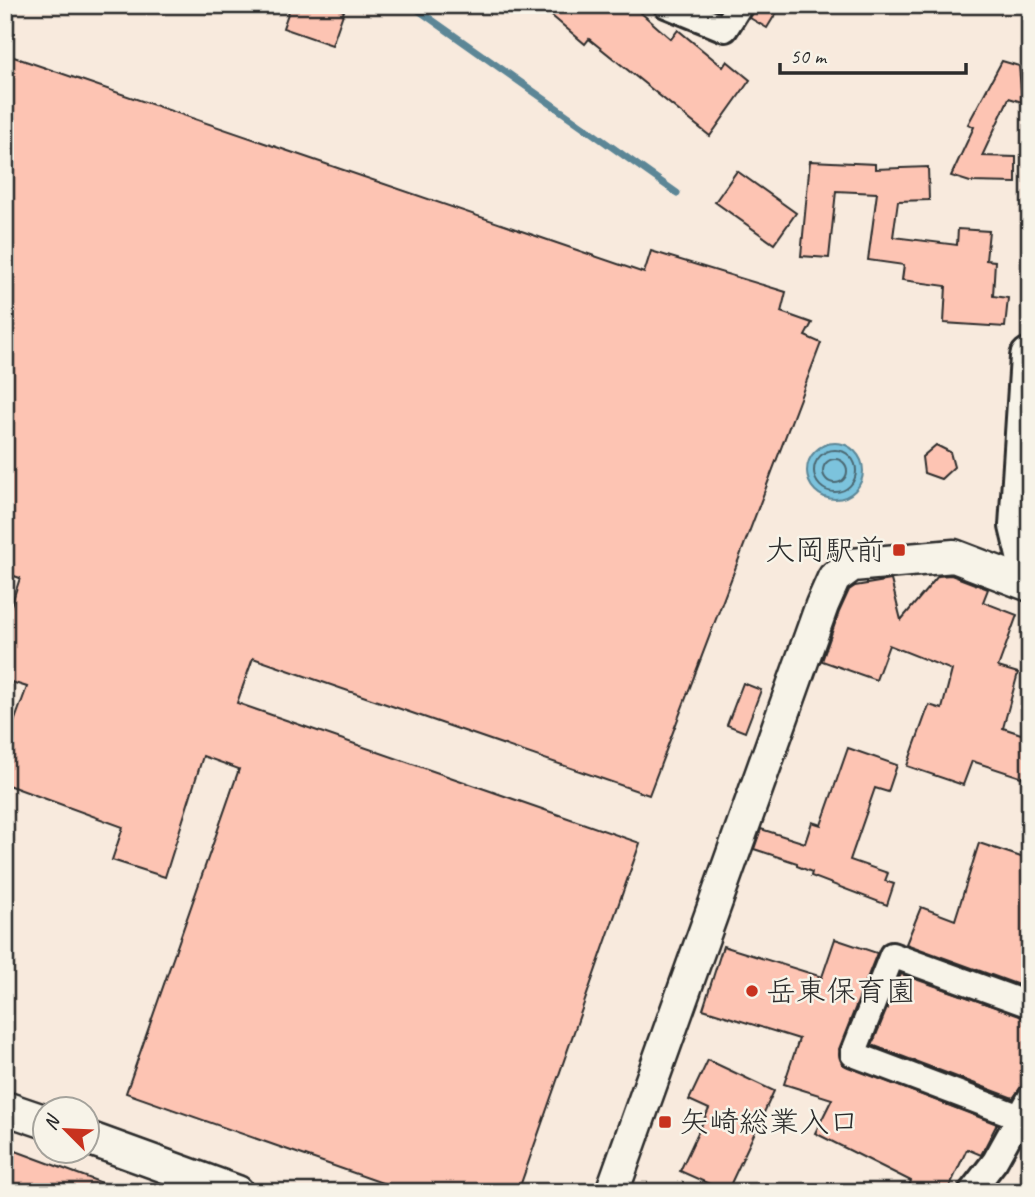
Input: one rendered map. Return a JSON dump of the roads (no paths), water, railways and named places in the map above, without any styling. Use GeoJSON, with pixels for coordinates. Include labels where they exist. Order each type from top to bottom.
{"type":"FeatureCollection","features":[{"type":"Feature","properties":{"kind":"highway"},"geometry":{"type":"LineString","coordinates":[[1030,358],[1019,526],[1030,572]]}},
{"type":"Feature","properties":{"kind":"street"},"geometry":{"type":"LineString","coordinates":[[666,5],[724,29],[740,5]]}},
{"type":"Feature","properties":{"kind":"street"},"geometry":{"type":"LineString","coordinates":[[612,1192],[822,605],[834,578],[852,565],[954,556],[1030,585]]}},
{"type":"Feature","properties":{"kind":"street"},"geometry":{"type":"LineString","coordinates":[[971,1192],[995,1161],[1025,1107],[853,1054],[892,955],[1030,1005]]}},
{"type":"Feature","properties":{"kind":"street"},"geometry":{"type":"LineString","coordinates":[[5,1108],[32,1117]]}},
{"type":"Feature","properties":{"kind":"street"},"geometry":{"type":"LineString","coordinates":[[102,1143],[237,1192]]}},
{"type":"Feature","properties":{"kind":"water"},"geometry":{"type":"Polygon","coordinates":[[[835,443],[846,445],[855,451],[861,460],[861,482],[855,491],[846,497],[835,499],[824,497],[815,491],[809,482],[807,471],[809,460],[815,451],[824,445],[835,443]]]}},
{"type":"Feature","properties":{"kind":"waterway"},"geometry":{"type":"LineString","coordinates":[[411,5],[677,193]]}},
{"type":"Feature","properties":{"kind":"place","name":"大岡駅前"},"geometry":{"type":"Point","coordinates":[899,550]}},
{"type":"Feature","properties":{"kind":"place","name":"岳東保育園"},"geometry":{"type":"Point","coordinates":[752,991]}},
{"type":"Feature","properties":{"kind":"place","name":"矢崎総業入口"},"geometry":{"type":"Point","coordinates":[665,1122]}}]}
